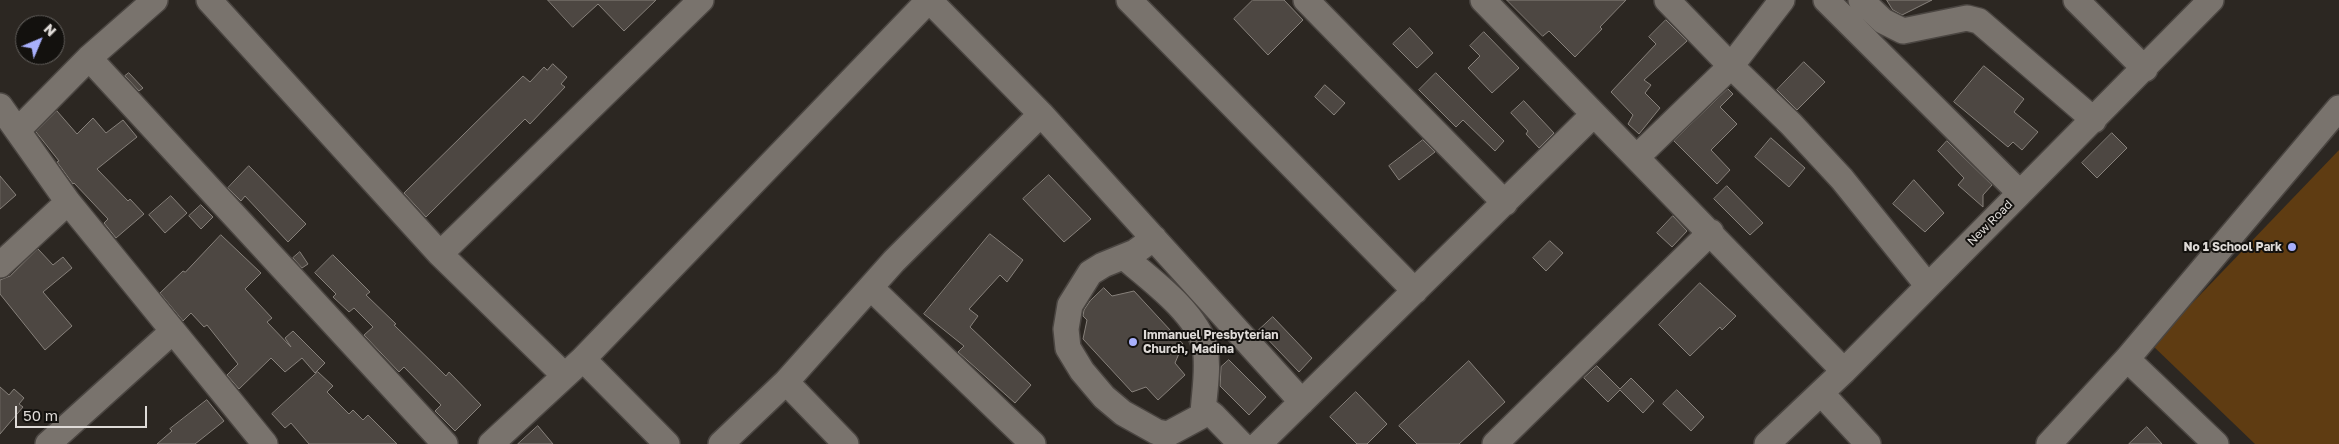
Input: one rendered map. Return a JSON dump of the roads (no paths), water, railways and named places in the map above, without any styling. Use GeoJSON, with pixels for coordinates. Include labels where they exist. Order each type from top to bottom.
{"type":"FeatureCollection","features":[{"type":"Feature","properties":{"kind":"street"},"geometry":{"type":"LineString","coordinates":[[18,130],[89,58],[155,0]]}},
{"type":"Feature","properties":{"kind":"street"},"geometry":{"type":"LineString","coordinates":[[209,0],[440,254],[564,375]]}},
{"type":"Feature","properties":{"kind":"street"},"geometry":{"type":"LineString","coordinates":[[440,254],[701,0]]}},
{"type":"Feature","properties":{"kind":"street"},"geometry":{"type":"LineString","coordinates":[[492,444],[583,359],[929,0],[1041,114],[1302,402]]}},
{"type":"Feature","properties":{"kind":"street"},"geometry":{"type":"LineString","coordinates":[[1129,0],[1415,291]]}},
{"type":"Feature","properties":{"kind":"street"},"geometry":{"type":"LineString","coordinates":[[1306,0],[1505,203]]}},
{"type":"Feature","properties":{"kind":"street"},"geometry":{"type":"LineString","coordinates":[[1483,0],[1711,232],[1844,371]]}},
{"type":"Feature","properties":{"kind":"street"},"geometry":{"type":"LineString","coordinates":[[1667,0],[1791,124],[1842,179],[1928,286]]}},
{"type":"Feature","properties":{"kind":"street"},"geometry":{"type":"LineString","coordinates":[[1637,157],[1731,66],[1782,0]]}},
{"type":"Feature","properties":{"kind":"street"},"geometry":{"type":"LineString","coordinates":[[1826,0],[2020,193]]}},
{"type":"Feature","properties":{"kind":"street"},"geometry":{"type":"LineString","coordinates":[[1861,0],[1883,21],[1903,31],[1966,18],[1979,21],[2094,120]]}},
{"type":"Feature","properties":{"kind":"street"},"geometry":{"type":"LineString","coordinates":[[2076,0],[2145,69]]}},
{"type":"Feature","properties":{"kind":"street","name":"New Road"},"geometry":{"type":"LineString","coordinates":[[1767,444],[1844,371],[2145,69],[2211,0]]}},
{"type":"Feature","properties":{"kind":"street"},"geometry":{"type":"LineString","coordinates":[[89,58],[445,444]]}},
{"type":"Feature","properties":{"kind":"street"},"geometry":{"type":"LineString","coordinates":[[0,106],[68,202],[265,444]]}},
{"type":"Feature","properties":{"kind":"street"},"geometry":{"type":"LineString","coordinates":[[721,444],[786,382],[916,238],[1041,114]]}},
{"type":"Feature","properties":{"kind":"street"},"geometry":{"type":"LineString","coordinates":[[1259,444],[1594,114]]}},
{"type":"Feature","properties":{"kind":"street"},"geometry":{"type":"LineString","coordinates":[[2049,444],[2127,359],[2336,117]]}},
{"type":"Feature","properties":{"kind":"street"},"geometry":{"type":"LineString","coordinates":[[0,265],[68,202]]}},
{"type":"Feature","properties":{"kind":"street"},"geometry":{"type":"LineString","coordinates":[[1495,444],[1711,232]]}},
{"type":"Feature","properties":{"kind":"street"},"geometry":{"type":"LineString","coordinates":[[1154,238],[1135,252],[1108,262],[1090,272],[1070,305],[1066,330],[1068,348],[1082,371],[1104,397],[1124,413],[1157,432],[1168,434],[1209,412],[1241,444]]}},
{"type":"Feature","properties":{"kind":"street"},"geometry":{"type":"LineString","coordinates":[[1124,257],[1162,289],[1196,326],[1203,340],[1206,355],[1203,414]]}},
{"type":"Feature","properties":{"kind":"street"},"geometry":{"type":"LineString","coordinates":[[871,288],[1033,444]]}},
{"type":"Feature","properties":{"kind":"street"},"geometry":{"type":"LineString","coordinates":[[48,444],[173,331]]}},
{"type":"Feature","properties":{"kind":"street"},"geometry":{"type":"LineString","coordinates":[[583,359],[667,444]]}},
{"type":"Feature","properties":{"kind":"street"},"geometry":{"type":"LineString","coordinates":[[2127,359],[2216,444]]}},
{"type":"Feature","properties":{"kind":"street"},"geometry":{"type":"LineString","coordinates":[[786,382],[846,444]]}},
{"type":"Feature","properties":{"kind":"street"},"geometry":{"type":"LineString","coordinates":[[1821,393],[1868,444]]}},
{"type":"Feature","properties":{"kind":"place","name":"No 1 School Park"},"geometry":{"type":"Point","coordinates":[2292,247]}},
{"type":"Feature","properties":{"kind":"place","name":"Immanuel Presbyterian Church, Madina"},"geometry":{"type":"Point","coordinates":[1133,342]}}]}
